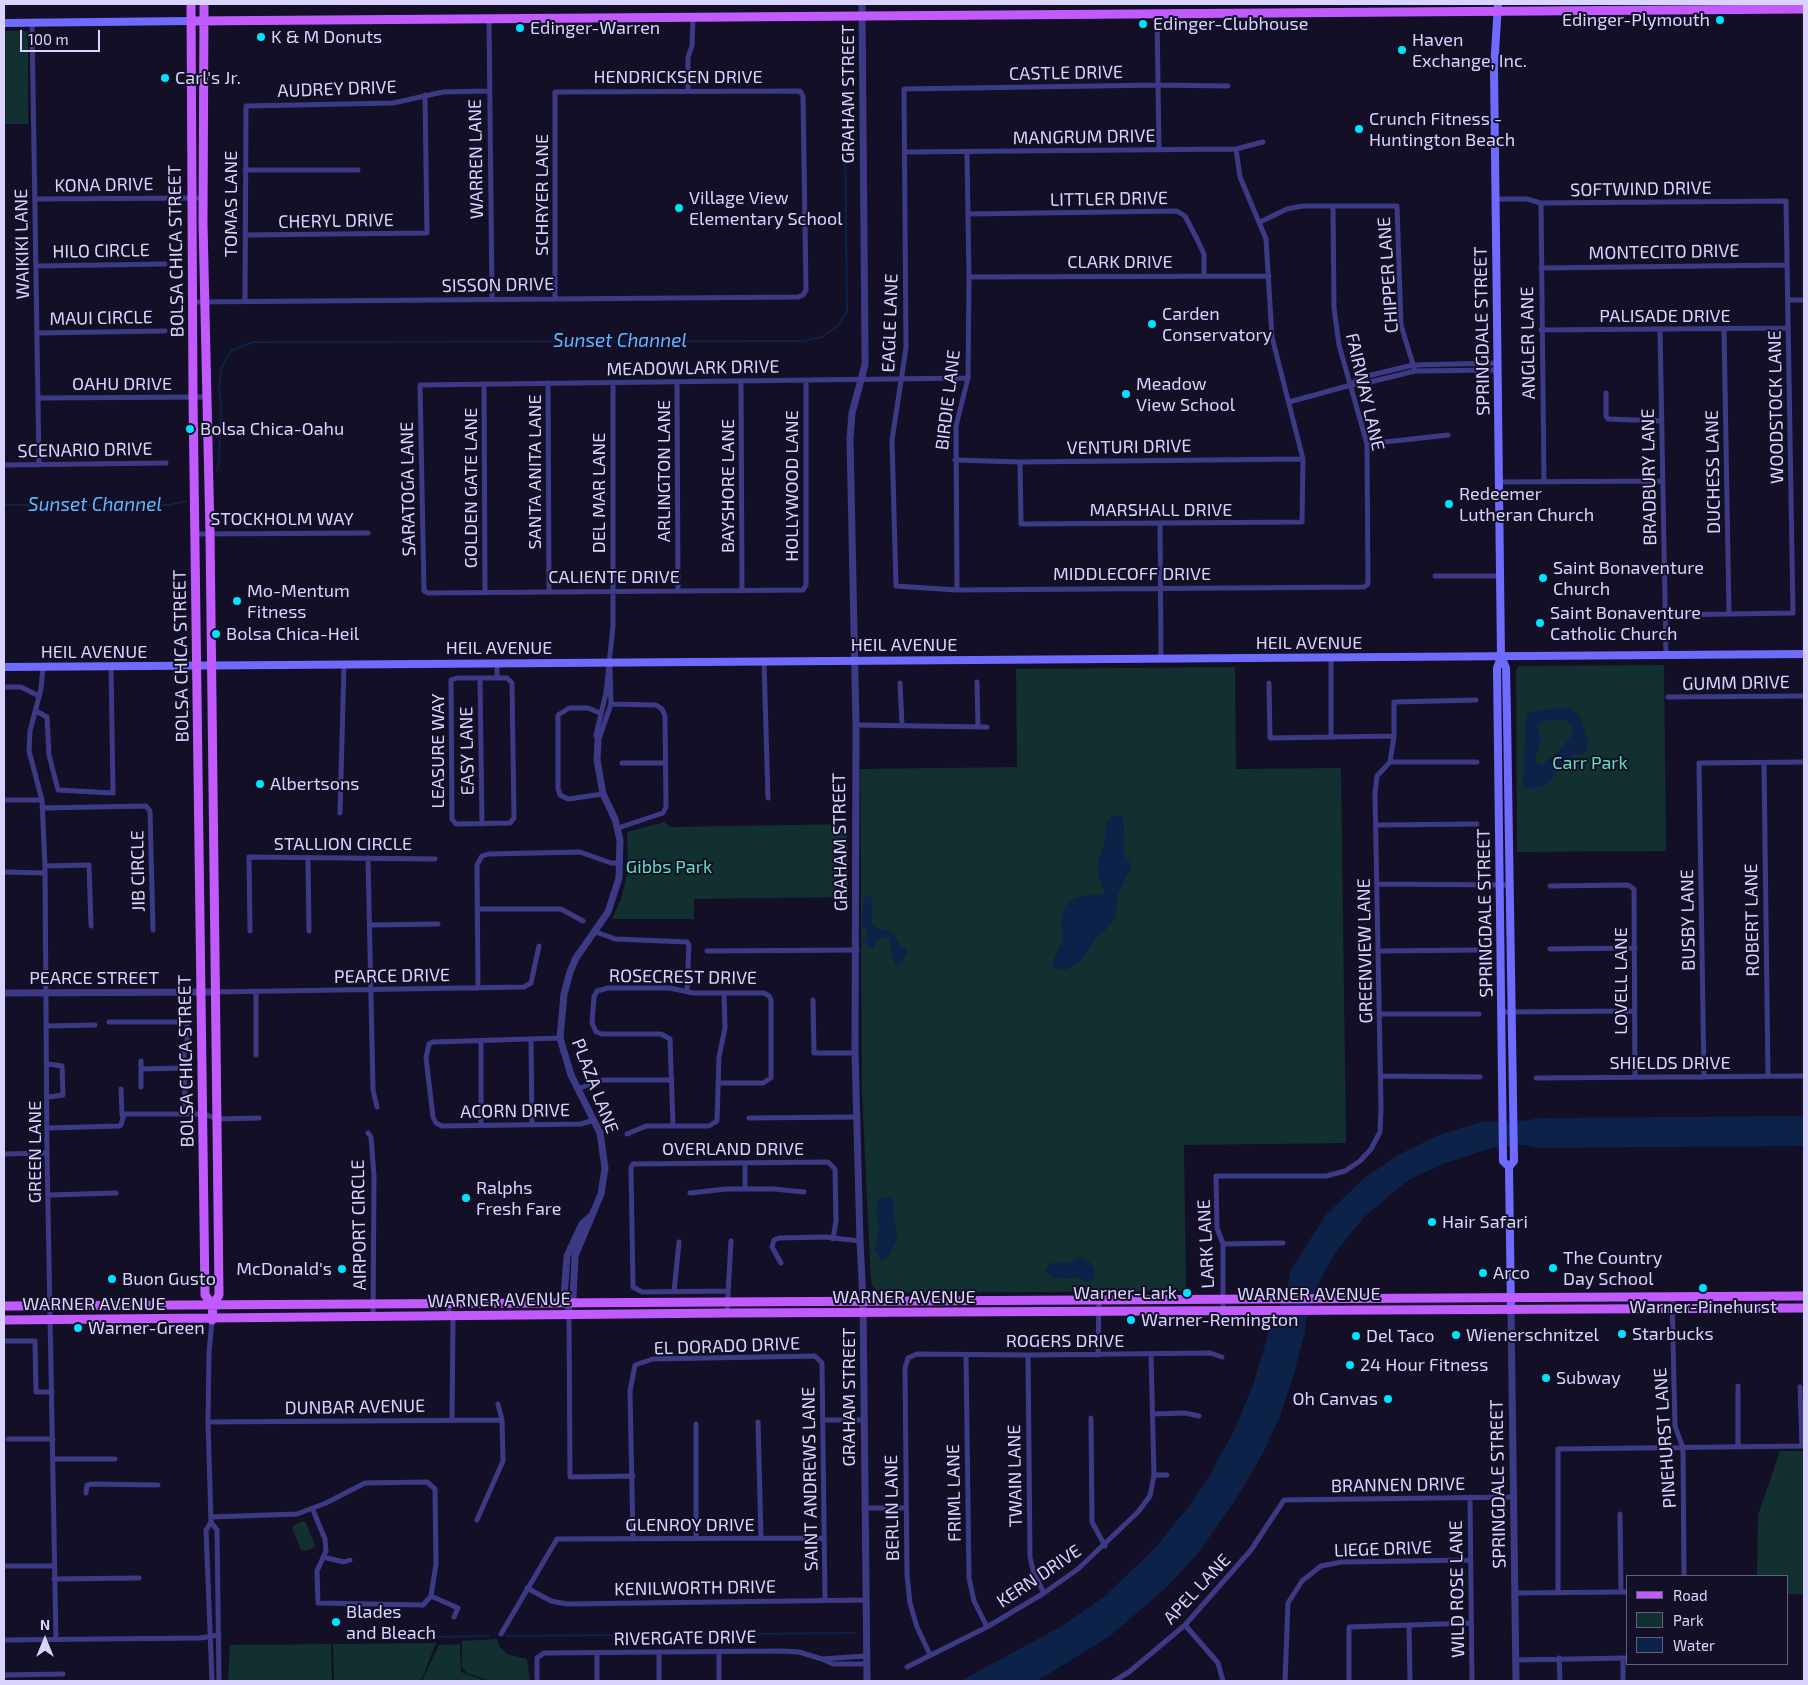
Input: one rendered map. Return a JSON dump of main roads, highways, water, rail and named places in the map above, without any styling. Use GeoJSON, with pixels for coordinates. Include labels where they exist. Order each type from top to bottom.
{"type":"FeatureCollection","features":[{"type":"Feature","properties":{"kind":"main road"},"geometry":{"type":"LineString","coordinates":[[1531,4],[1549,11]]}},
{"type":"Feature","properties":{"kind":"main road","name":"BOLSA CHICA STREET"},"geometry":{"type":"LineString","coordinates":[[191,6],[190,109],[193,397],[205,1296],[213,1305]]}},
{"type":"Feature","properties":{"kind":"main road","name":"BOLSA CHICA STREET"},"geometry":{"type":"LineString","coordinates":[[204,6],[203,198],[210,533],[211,763],[219,1295],[213,1305],[212,1320]]}},
{"type":"Feature","properties":{"kind":"main road"},"geometry":{"type":"LineString","coordinates":[[4,23],[1157,14],[1497,8],[1549,11],[1691,7],[1804,9]]}},
{"type":"Feature","properties":{"kind":"main road","name":"SPRINGDALE STREET"},"geometry":{"type":"LineString","coordinates":[[1497,8],[1494,69],[1501,657],[1497,668],[1499,885],[1504,1161],[1509,1167],[1511,1310]]}},
{"type":"Feature","properties":{"kind":"main road"},"geometry":{"type":"LineString","coordinates":[[190,109],[203,109]]}},
{"type":"Feature","properties":{"kind":"main road","name":"HEIL AVENUE"},"geometry":{"type":"LineString","coordinates":[[4,667],[1804,654]]}},
{"type":"Feature","properties":{"kind":"main road","name":"SPRINGDALE STREET"},"geometry":{"type":"LineString","coordinates":[[1501,657],[1506,668],[1514,1161],[1509,1167]]}},
{"type":"Feature","properties":{"kind":"main road"},"geometry":{"type":"LineString","coordinates":[[198,764],[211,763]]}},
{"type":"Feature","properties":{"kind":"main road"},"geometry":{"type":"LineString","coordinates":[[205,1190],[218,1190]]}},
{"type":"Feature","properties":{"kind":"main road","name":"WARNER AVENUE"},"geometry":{"type":"LineString","coordinates":[[4,1306],[374,1306],[863,1300],[1511,1299],[1804,1296]]}},
{"type":"Feature","properties":{"kind":"main road"},"geometry":{"type":"LineString","coordinates":[[1582,1309],[1584,1303],[1613,1302],[1625,1298]]}},
{"type":"Feature","properties":{"kind":"main road"},"geometry":{"type":"LineString","coordinates":[[1309,1311],[1322,1306],[1333,1306],[1338,1303],[1338,1299]]}},
{"type":"Feature","properties":{"kind":"main road"},"geometry":{"type":"LineString","coordinates":[[1374,1299],[1374,1310]]}},
{"type":"Feature","properties":{"kind":"main road","name":"WARNER AVENUE"},"geometry":{"type":"LineString","coordinates":[[4,1320],[453,1318],[727,1313],[1099,1313],[1804,1308]]}},
{"type":"Feature","properties":{"kind":"water"},"geometry":{"type":"Polygon","coordinates":[[[1562,707],[1572,709],[1579,715],[1588,742],[1587,749],[1582,754],[1575,755],[1565,761],[1549,783],[1532,789],[1523,788],[1526,713],[1562,707]],[[1563,719],[1543,721],[1538,727],[1541,740],[1535,757],[1538,764],[1544,764],[1562,748],[1572,735],[1573,728],[1570,723],[1563,719]]]}},
{"type":"Feature","properties":{"kind":"water"},"geometry":{"type":"Polygon","coordinates":[[[1118,815],[1122,817],[1124,824],[1123,853],[1132,866],[1118,893],[1116,915],[1110,926],[1097,937],[1081,961],[1065,970],[1057,970],[1052,963],[1063,939],[1061,920],[1064,908],[1070,901],[1081,896],[1105,894],[1098,874],[1097,864],[1104,845],[1106,823],[1111,817],[1118,815]]]}},
{"type":"Feature","properties":{"kind":"water"},"geometry":{"type":"Polygon","coordinates":[[[864,896],[869,896],[872,900],[872,924],[874,927],[893,932],[900,945],[907,949],[907,953],[897,967],[893,960],[889,937],[878,938],[873,949],[863,943],[868,933],[862,925],[864,896]]]}},
{"type":"Feature","properties":{"kind":"water"},"geometry":{"type":"Polygon","coordinates":[[[1804,1116],[1804,1146],[1536,1148],[1525,1145],[1495,1147],[1442,1164],[1407,1181],[1364,1217],[1335,1253],[1317,1286],[1305,1323],[1305,1332],[1293,1377],[1280,1416],[1264,1451],[1240,1493],[1199,1552],[1167,1587],[1110,1636],[1037,1681],[960,1681],[1062,1626],[1105,1596],[1155,1548],[1186,1510],[1207,1480],[1235,1429],[1254,1382],[1269,1331],[1288,1283],[1290,1272],[1325,1216],[1364,1178],[1398,1155],[1439,1135],[1481,1122],[1523,1121],[1540,1118],[1804,1116]]]}},
{"type":"Feature","properties":{"kind":"water"},"geometry":{"type":"Polygon","coordinates":[[[889,1196],[894,1200],[894,1219],[898,1239],[887,1258],[881,1261],[875,1250],[879,1230],[876,1208],[879,1199],[889,1196]]]}},
{"type":"Feature","properties":{"kind":"water"},"geometry":{"type":"Polygon","coordinates":[[[1080,1257],[1090,1262],[1095,1272],[1093,1281],[1086,1282],[1076,1276],[1072,1279],[1053,1278],[1045,1271],[1049,1264],[1071,1262],[1080,1257]]]}},
{"type":"Feature","properties":{"kind":"waterway","name":"Sunset Channel"},"geometry":{"type":"LineString","coordinates":[[217,470],[219,463],[221,404],[219,386],[222,366],[232,350],[253,342],[804,341],[822,337],[837,326],[847,312],[844,37]]}},
{"type":"Feature","properties":{"kind":"waterway","name":"Sunset Channel"},"geometry":{"type":"LineString","coordinates":[[4,505],[169,505],[186,501]]}},
{"type":"Feature","properties":{"kind":"waterway"},"geometry":{"type":"LineString","coordinates":[[507,1636],[855,1633]]}},
{"type":"Feature","properties":{"kind":"waterway"},"geometry":{"type":"LineString","coordinates":[[432,1637],[489,1636]]}},
{"type":"Feature","properties":{"kind":"place","name":"Edinger-Plymouth"},"geometry":{"type":"Point","coordinates":[1720,20]}},
{"type":"Feature","properties":{"kind":"place","name":"Edinger-Clubhouse"},"geometry":{"type":"Point","coordinates":[1143,24]}},
{"type":"Feature","properties":{"kind":"place","name":"Edinger-Warren"},"geometry":{"type":"Point","coordinates":[520,28]}},
{"type":"Feature","properties":{"kind":"place","name":"K & M Donuts"},"geometry":{"type":"Point","coordinates":[261,37]}},
{"type":"Feature","properties":{"kind":"place","name":"Haven Exchange, Inc."},"geometry":{"type":"Point","coordinates":[1402,50]}},
{"type":"Feature","properties":{"kind":"place","name":"Carl's Jr."},"geometry":{"type":"Point","coordinates":[165,78]}},
{"type":"Feature","properties":{"kind":"place","name":"Crunch Fitness - Huntington Beach"},"geometry":{"type":"Point","coordinates":[1359,129]}},
{"type":"Feature","properties":{"kind":"place","name":"Village View Elementary School"},"geometry":{"type":"Point","coordinates":[679,208]}},
{"type":"Feature","properties":{"kind":"place","name":"Carden Conservatory"},"geometry":{"type":"Point","coordinates":[1152,324]}},
{"type":"Feature","properties":{"kind":"place","name":"Meadow View School"},"geometry":{"type":"Point","coordinates":[1126,394]}},
{"type":"Feature","properties":{"kind":"place","name":"Bolsa Chica-Oahu"},"geometry":{"type":"Point","coordinates":[190,429]}},
{"type":"Feature","properties":{"kind":"place","name":"Redeemer Lutheran Church"},"geometry":{"type":"Point","coordinates":[1449,504]}},
{"type":"Feature","properties":{"kind":"place","name":"Saint Bonaventure Church"},"geometry":{"type":"Point","coordinates":[1543,578]}},
{"type":"Feature","properties":{"kind":"place","name":"Mo-Mentum Fitness"},"geometry":{"type":"Point","coordinates":[237,601]}},
{"type":"Feature","properties":{"kind":"place","name":"Saint Bonaventure Catholic Church"},"geometry":{"type":"Point","coordinates":[1540,623]}},
{"type":"Feature","properties":{"kind":"place","name":"Bolsa Chica-Heil"},"geometry":{"type":"Point","coordinates":[216,634]}},
{"type":"Feature","properties":{"kind":"place","name":"Albertsons"},"geometry":{"type":"Point","coordinates":[260,784]}},
{"type":"Feature","properties":{"kind":"place","name":"Ralphs Fresh Fare"},"geometry":{"type":"Point","coordinates":[466,1198]}},
{"type":"Feature","properties":{"kind":"place","name":"Hair Safari"},"geometry":{"type":"Point","coordinates":[1432,1222]}},
{"type":"Feature","properties":{"kind":"place","name":"The Country Day School"},"geometry":{"type":"Point","coordinates":[1553,1268]}},
{"type":"Feature","properties":{"kind":"place","name":"McDonald's"},"geometry":{"type":"Point","coordinates":[342,1269]}},
{"type":"Feature","properties":{"kind":"place","name":"Arco"},"geometry":{"type":"Point","coordinates":[1483,1273]}},
{"type":"Feature","properties":{"kind":"place","name":"Buon Gusto"},"geometry":{"type":"Point","coordinates":[112,1279]}},
{"type":"Feature","properties":{"kind":"place","name":"Warner-Pinehurst"},"geometry":{"type":"Point","coordinates":[1703,1288]}},
{"type":"Feature","properties":{"kind":"place","name":"Warner-Lark"},"geometry":{"type":"Point","coordinates":[1187,1293]}},
{"type":"Feature","properties":{"kind":"place","name":"Warner-Remington"},"geometry":{"type":"Point","coordinates":[1131,1320]}},
{"type":"Feature","properties":{"kind":"place","name":"Warner-Green"},"geometry":{"type":"Point","coordinates":[78,1328]}},
{"type":"Feature","properties":{"kind":"place","name":"Starbucks"},"geometry":{"type":"Point","coordinates":[1622,1334]}},
{"type":"Feature","properties":{"kind":"place","name":"Wienerschnitzel"},"geometry":{"type":"Point","coordinates":[1456,1335]}},
{"type":"Feature","properties":{"kind":"place","name":"Del Taco"},"geometry":{"type":"Point","coordinates":[1356,1336]}},
{"type":"Feature","properties":{"kind":"place","name":"24 Hour Fitness"},"geometry":{"type":"Point","coordinates":[1350,1365]}},
{"type":"Feature","properties":{"kind":"place","name":"Subway"},"geometry":{"type":"Point","coordinates":[1546,1378]}},
{"type":"Feature","properties":{"kind":"place","name":"Oh Canvas"},"geometry":{"type":"Point","coordinates":[1388,1399]}},
{"type":"Feature","properties":{"kind":"place","name":"Blades and Bleach"},"geometry":{"type":"Point","coordinates":[336,1622]}},
{"type":"Feature","properties":{"kind":"park label","name":"Carr Park"},"geometry":{"type":"Point","coordinates":[1590,763]}},
{"type":"Feature","properties":{"kind":"park label","name":"Gibbs Park"},"geometry":{"type":"Point","coordinates":[669,867]}}]}
